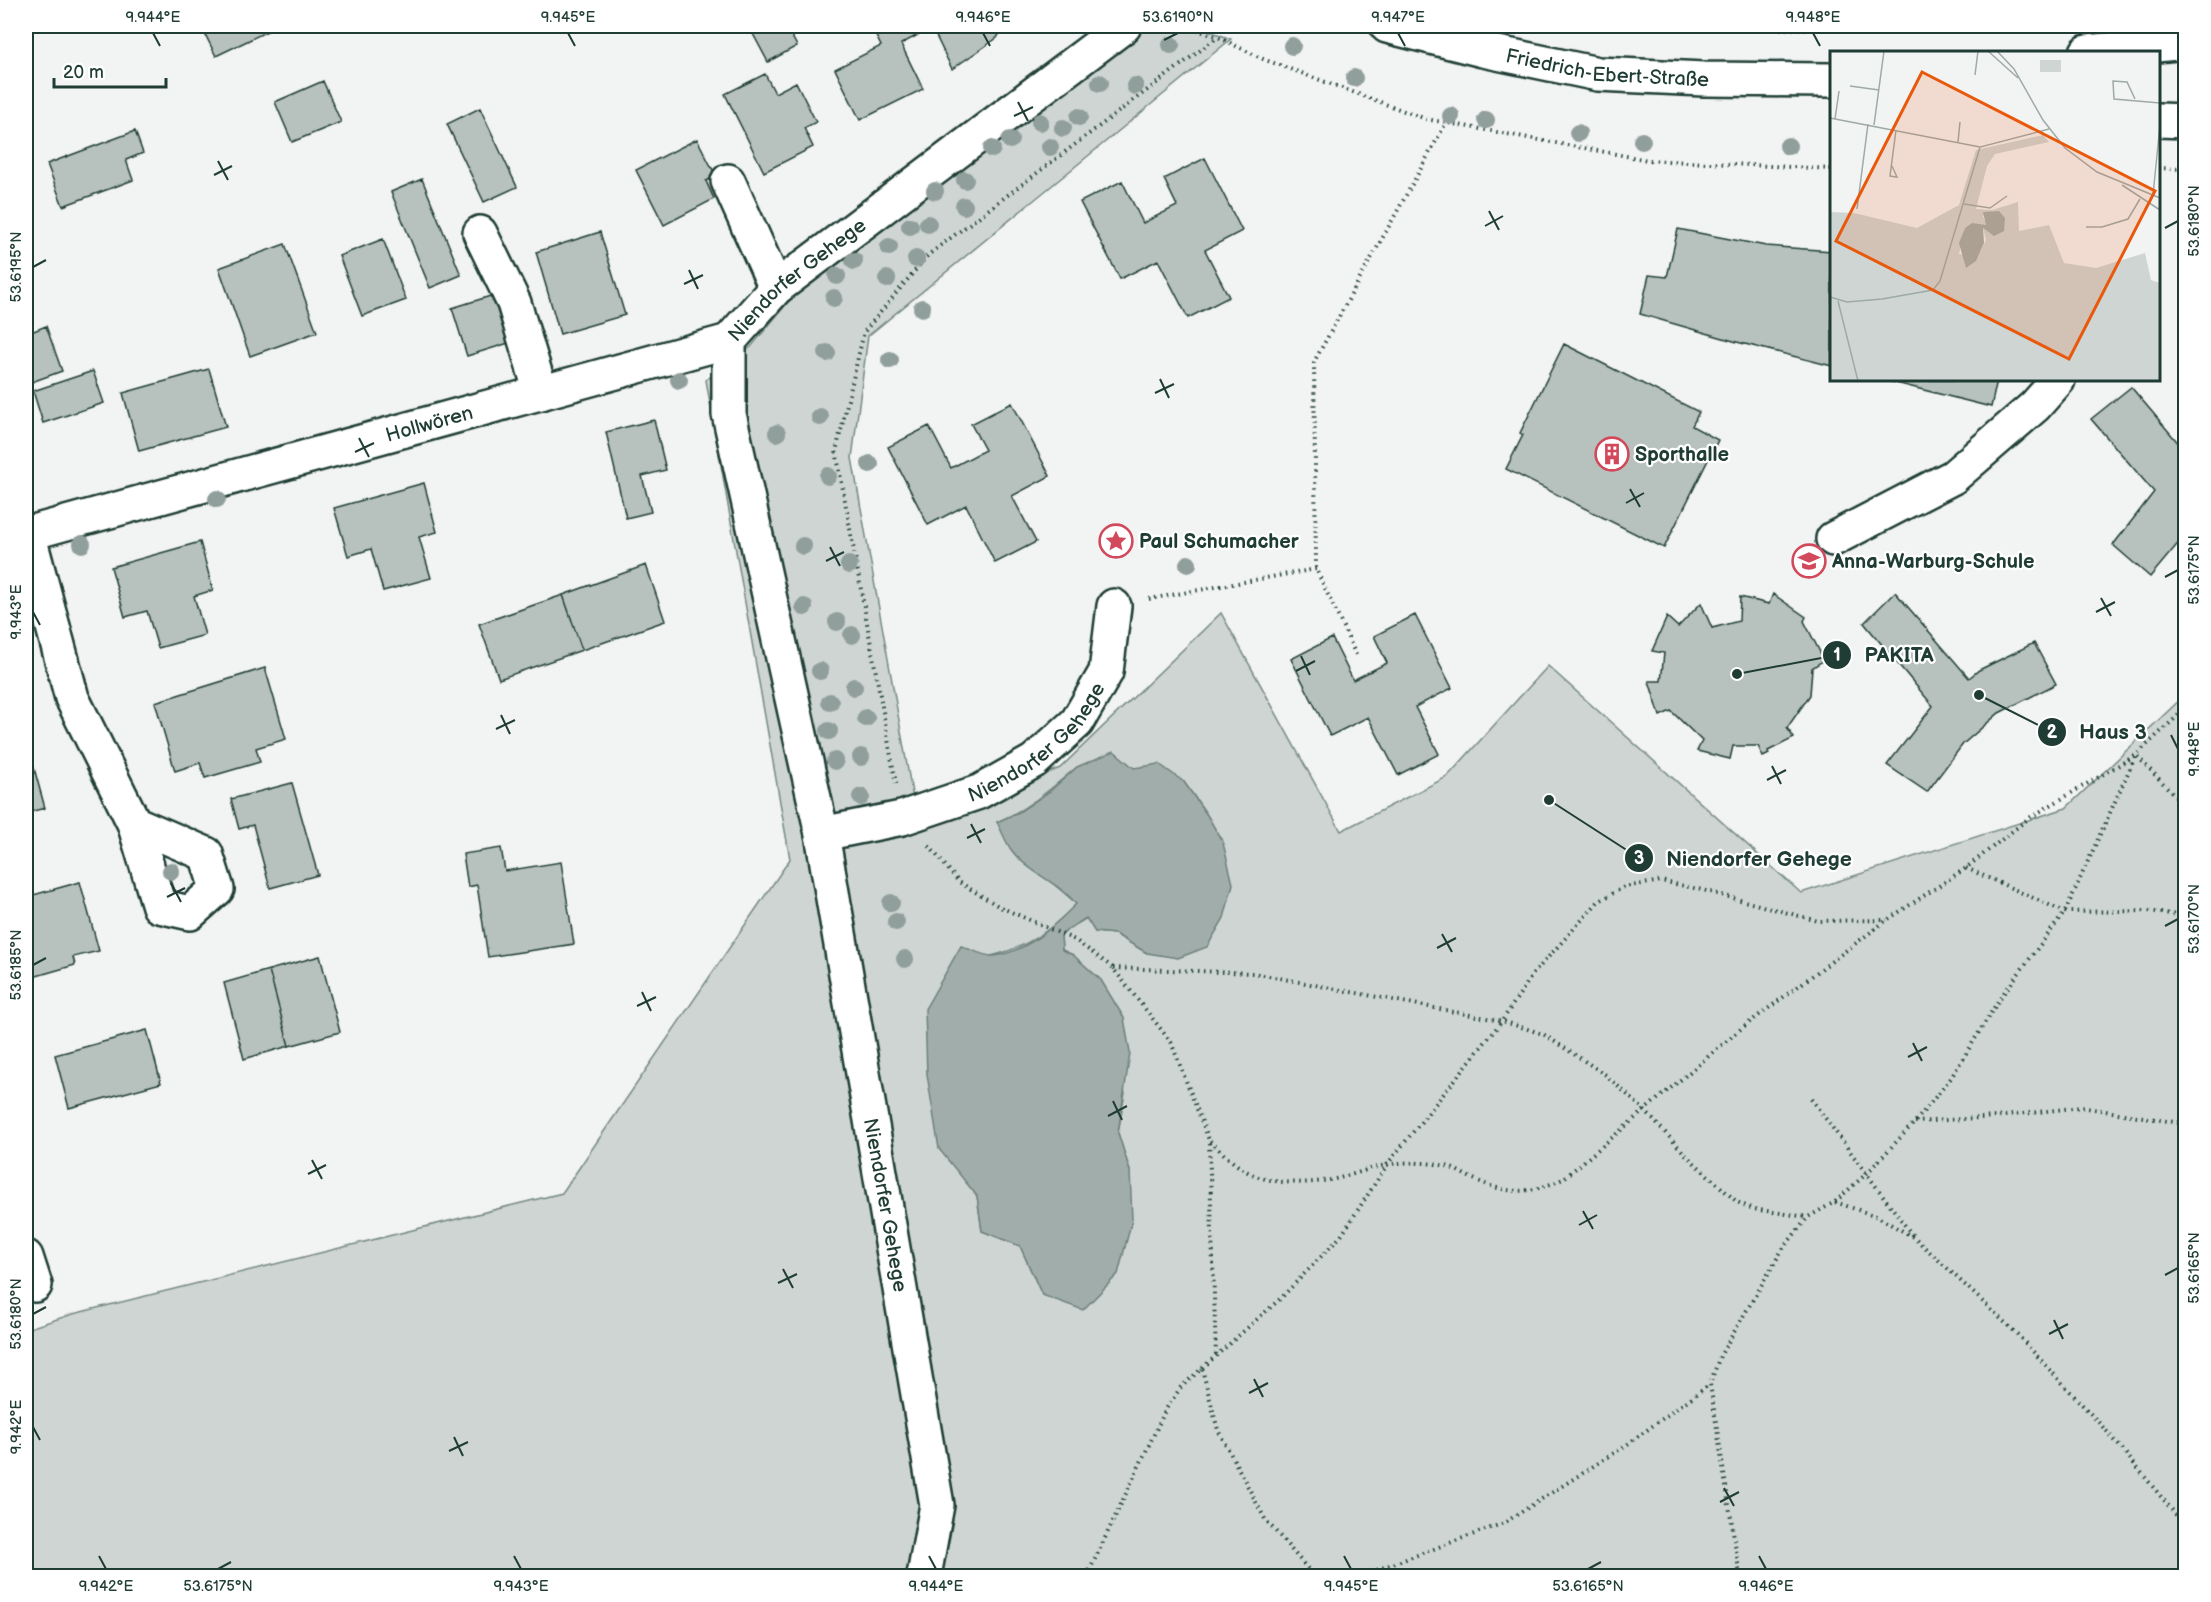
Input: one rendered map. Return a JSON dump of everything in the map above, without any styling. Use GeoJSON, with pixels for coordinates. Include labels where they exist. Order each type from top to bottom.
{"type":"FeatureCollection","features":[{"type":"Feature","properties":{"kind":"street","name":"Niendorfer Gehege"},"geometry":{"type":"LineString","coordinates":[[924,1576],[937,1505],[822,834],[729,414],[729,341],[776,288],[1124,26]]}},
{"type":"Feature","properties":{"kind":"street","name":"Friedrich-Ebert-Straße"},"geometry":{"type":"LineString","coordinates":[[1387,26],[1483,50],[1598,74],[1704,79],[1830,80]]}},
{"type":"Feature","properties":{"kind":"street"},"geometry":{"type":"LineString","coordinates":[[2097,51],[2186,42]]}},
{"type":"Feature","properties":{"kind":"street"},"geometry":{"type":"LineString","coordinates":[[2160,120],[2186,121]]}},
{"type":"Feature","properties":{"kind":"street"},"geometry":{"type":"LineString","coordinates":[[728,181],[776,288]]}},
{"type":"Feature","properties":{"kind":"street"},"geometry":{"type":"LineString","coordinates":[[480,233],[514,303],[541,393]]}},
{"type":"Feature","properties":{"kind":"street","name":"Hollwören"},"geometry":{"type":"LineString","coordinates":[[27,534],[729,341]]}},
{"type":"Feature","properties":{"kind":"street"},"geometry":{"type":"LineString","coordinates":[[1833,539],[1953,477],[2035,406],[2057,381]]}},
{"type":"Feature","properties":{"kind":"street"},"geometry":{"type":"LineString","coordinates":[[27,534],[72,698],[134,823]]}},
{"type":"Feature","properties":{"kind":"street","name":"Niendorfer Gehege"},"geometry":{"type":"LineString","coordinates":[[822,834],[902,818],[980,792],[1034,761],[1077,722],[1106,672],[1114,606]]}},
{"type":"Feature","properties":{"kind":"path"},"geometry":{"type":"LineString","coordinates":[[1185,26],[1218,37],[1263,59],[1426,119],[1648,160],[1830,170]]}},
{"type":"Feature","properties":{"kind":"path"},"geometry":{"type":"LineString","coordinates":[[1720,26],[1772,29],[1948,26]]}},
{"type":"Feature","properties":{"kind":"path"},"geometry":{"type":"LineString","coordinates":[[1216,1357],[1209,1140],[1171,1042],[1112,968],[1075,940],[1000,907],[959,882],[902,818],[836,451],[864,332],[928,255],[1218,37]]}},
{"type":"Feature","properties":{"kind":"path"},"geometry":{"type":"LineString","coordinates":[[1356,655],[1316,569],[1314,362],[1446,123]]}},
{"type":"Feature","properties":{"kind":"path"},"geometry":{"type":"LineString","coordinates":[[2160,168],[2186,169]]}},
{"type":"Feature","properties":{"kind":"path"},"geometry":{"type":"LineString","coordinates":[[1114,606],[1316,569]]}},
{"type":"Feature","properties":{"kind":"path"},"geometry":{"type":"LineString","coordinates":[[1209,1140],[1242,1170],[1273,1181],[1292,1183],[1330,1180],[1389,1162],[1418,1162],[1446,1166],[1494,1189],[1531,1191],[1563,1179],[1742,1028],[1887,920],[1966,868],[2029,818],[2136,755],[2186,708]]}},
{"type":"Feature","properties":{"kind":"path"},"geometry":{"type":"LineString","coordinates":[[2136,755],[2186,807]]}},
{"type":"Feature","properties":{"kind":"path"},"geometry":{"type":"LineString","coordinates":[[1740,1576],[1710,1384],[1720,1356],[1782,1250],[1808,1217],[1835,1202],[1867,1173],[1915,1122],[1951,1078],[2000,998],[2065,912],[2136,755]]}},
{"type":"Feature","properties":{"kind":"path"},"geometry":{"type":"LineString","coordinates":[[1966,868],[2065,912],[2148,911],[2186,916]]}},
{"type":"Feature","properties":{"kind":"path"},"geometry":{"type":"LineString","coordinates":[[1087,1576],[1166,1409],[1181,1387],[1281,1298],[1341,1236],[1389,1162],[1502,1021],[1540,966],[1598,902],[1624,887],[1661,881],[1818,921],[1887,920]]}},
{"type":"Feature","properties":{"kind":"path"},"geometry":{"type":"LineString","coordinates":[[1112,968],[1253,973],[1502,1021],[1544,1034],[1606,1075],[1645,1111],[1689,1158],[1737,1202],[1753,1209],[1808,1217]]}},
{"type":"Feature","properties":{"kind":"path"},"geometry":{"type":"LineString","coordinates":[[1811,1099],[1915,1238],[2024,1342],[2112,1437],[2186,1527]]}},
{"type":"Feature","properties":{"kind":"path"},"geometry":{"type":"LineString","coordinates":[[1915,1122],[1996,1117],[2081,1107],[2186,1124]]}},
{"type":"Feature","properties":{"kind":"path"},"geometry":{"type":"LineString","coordinates":[[1835,1202],[1876,1216],[1915,1238]]}},
{"type":"Feature","properties":{"kind":"path"},"geometry":{"type":"LineString","coordinates":[[1202,1369],[1218,1430],[1265,1519],[1314,1576]]}},
{"type":"Feature","properties":{"kind":"path"},"geometry":{"type":"LineString","coordinates":[[1359,1576],[1504,1523],[1624,1446],[1710,1384]]}},
{"type":"Feature","properties":{"kind":"shaded area"},"geometry":{"type":"Polygon","coordinates":[[[1138,26],[1197,26],[1231,39],[868,336],[852,458],[912,793],[929,823],[1060,768],[1221,613],[1341,831],[1447,777],[1548,666],[1801,893],[2066,808],[2185,695],[2185,1576],[26,1576],[26,1329],[73,1314],[562,1193],[790,859],[706,380],[751,347],[789,301],[1138,26]],[[1077,767],[1029,804],[997,822],[1050,881],[1077,904],[1038,937],[1017,948],[991,956],[977,1196],[982,1231],[1020,1246],[1042,1295],[1130,1171],[1118,1133],[1125,1093],[1073,955],[1062,950],[1061,936],[1087,918],[1095,932],[1115,934],[1147,953],[1223,843],[1184,782],[1134,769],[1077,767]]]}},
{"type":"Feature","properties":{"kind":"shaded area"},"geometry":{"type":"Polygon","coordinates":[[[1114,751],[1134,768],[1159,764],[1184,782],[1223,843],[1233,884],[1224,918],[1207,947],[1178,958],[1147,953],[1115,934],[1095,932],[1086,918],[1061,936],[1062,950],[1073,955],[1101,980],[1124,1018],[1130,1053],[1118,1133],[1130,1171],[1132,1220],[1118,1274],[1083,1310],[1042,1295],[1020,1246],[982,1231],[977,1196],[939,1149],[927,1074],[925,1009],[961,946],[993,956],[1017,950],[1039,937],[1076,904],[1061,889],[1017,856],[1008,845],[997,822],[1019,812],[1050,791],[1077,767],[1114,751]]]}},
{"type":"Feature","properties":{"kind":"building"},"geometry":{"type":"Polygon","coordinates":[[[201,26],[273,26],[274,28],[216,56],[201,26]]]}},
{"type":"Feature","properties":{"kind":"building"},"geometry":{"type":"Polygon","coordinates":[[[763,26],[786,26],[797,46],[768,62],[752,32],[763,26]]]}},
{"type":"Feature","properties":{"kind":"building"},"geometry":{"type":"Polygon","coordinates":[[[871,26],[916,26],[920,34],[901,44],[923,89],[860,120],[835,69],[881,46],[871,26]]]}},
{"type":"Feature","properties":{"kind":"building"},"geometry":{"type":"Polygon","coordinates":[[[947,26],[1004,26],[997,38],[952,69],[935,34],[947,26]]]}},
{"type":"Feature","properties":{"kind":"building"},"geometry":{"type":"Polygon","coordinates":[[[765,74],[775,93],[796,82],[816,122],[804,128],[813,147],[764,172],[725,94],[765,74]]]}},
{"type":"Feature","properties":{"kind":"building"},"geometry":{"type":"Polygon","coordinates":[[[323,81],[341,122],[292,142],[275,102],[323,81]]]}},
{"type":"Feature","properties":{"kind":"building"},"geometry":{"type":"Polygon","coordinates":[[[480,108],[517,187],[484,202],[447,124],[480,108]]]}},
{"type":"Feature","properties":{"kind":"building"},"geometry":{"type":"Polygon","coordinates":[[[135,131],[143,153],[126,160],[133,180],[63,206],[47,164],[135,131]]]}},
{"type":"Feature","properties":{"kind":"building"},"geometry":{"type":"Polygon","coordinates":[[[697,139],[716,176],[706,181],[714,199],[664,225],[636,170],[697,139]]]}},
{"type":"Feature","properties":{"kind":"building"},"geometry":{"type":"Polygon","coordinates":[[[1205,158],[1242,231],[1205,250],[1229,297],[1188,318],[1158,260],[1120,279],[1080,202],[1122,181],[1143,223],[1177,206],[1164,179],[1205,158]]]}},
{"type":"Feature","properties":{"kind":"building"},"geometry":{"type":"Polygon","coordinates":[[[422,179],[461,275],[430,288],[391,192],[422,179]]]}},
{"type":"Feature","properties":{"kind":"building"},"geometry":{"type":"Polygon","coordinates":[[[1678,229],[1766,246],[1830,251],[1830,365],[1640,314],[1649,275],[1667,277],[1678,229]]]}},
{"type":"Feature","properties":{"kind":"building"},"geometry":{"type":"Polygon","coordinates":[[[600,232],[625,315],[560,334],[536,252],[600,232]]]}},
{"type":"Feature","properties":{"kind":"building"},"geometry":{"type":"Polygon","coordinates":[[[383,239],[406,300],[362,316],[339,256],[383,239]]]}},
{"type":"Feature","properties":{"kind":"building"},"geometry":{"type":"Polygon","coordinates":[[[285,244],[317,332],[250,356],[219,268],[285,244]]]}},
{"type":"Feature","properties":{"kind":"building"},"geometry":{"type":"Polygon","coordinates":[[[497,294],[512,342],[467,356],[452,308],[497,294]]]}},
{"type":"Feature","properties":{"kind":"building"},"geometry":{"type":"Polygon","coordinates":[[[46,326],[62,371],[29,383],[26,373],[26,334],[46,326]]]}},
{"type":"Feature","properties":{"kind":"building","name":"Sporthalle"},"geometry":{"type":"Polygon","coordinates":[[[1564,344],[1699,412],[1692,426],[1718,440],[1664,548],[1506,469],[1523,435],[1520,433],[1564,344]]]}},
{"type":"Feature","properties":{"kind":"building"},"geometry":{"type":"Polygon","coordinates":[[[209,369],[226,427],[139,451],[123,393],[209,369]]]}},
{"type":"Feature","properties":{"kind":"building"},"geometry":{"type":"Polygon","coordinates":[[[93,371],[104,403],[43,423],[33,391],[93,371]]]}},
{"type":"Feature","properties":{"kind":"building"},"geometry":{"type":"Polygon","coordinates":[[[1888,381],[1997,381],[1991,407],[1888,381]]]}},
{"type":"Feature","properties":{"kind":"building"},"geometry":{"type":"Polygon","coordinates":[[[2131,387],[2186,452],[2186,534],[2150,577],[2113,545],[2154,492],[2091,419],[2131,387]]]}},
{"type":"Feature","properties":{"kind":"building"},"geometry":{"type":"Polygon","coordinates":[[[1012,403],[1050,476],[1012,496],[1036,542],[995,563],[966,505],[928,525],[888,447],[929,426],[951,468],[985,450],[971,424],[1012,403]]]}},
{"type":"Feature","properties":{"kind":"building"},"geometry":{"type":"Polygon","coordinates":[[[654,420],[666,470],[642,476],[651,512],[626,518],[606,432],[654,420]]]}},
{"type":"Feature","properties":{"kind":"building"},"geometry":{"type":"Polygon","coordinates":[[[424,483],[437,532],[419,537],[431,578],[383,591],[371,549],[348,556],[334,508],[424,483]]]}},
{"type":"Feature","properties":{"kind":"building"},"geometry":{"type":"Polygon","coordinates":[[[200,542],[213,590],[194,596],[205,635],[158,648],[147,611],[125,617],[111,567],[200,542]]]}},
{"type":"Feature","properties":{"kind":"building"},"geometry":{"type":"Polygon","coordinates":[[[646,565],[665,621],[582,650],[563,595],[646,565]]]}},
{"type":"Feature","properties":{"kind":"building"},"geometry":{"type":"Polygon","coordinates":[[[1895,592],[1969,678],[1979,670],[2034,643],[2056,684],[1999,713],[1963,744],[1927,792],[1887,765],[1933,706],[1864,623],[1895,592]]]}},
{"type":"Feature","properties":{"kind":"building"},"geometry":{"type":"Polygon","coordinates":[[[1773,594],[1806,617],[1804,621],[1824,660],[1812,668],[1810,695],[1787,728],[1794,738],[1768,751],[1769,754],[1763,757],[1758,746],[1733,746],[1730,759],[1697,751],[1702,741],[1671,711],[1660,716],[1649,681],[1661,681],[1664,653],[1652,651],[1667,617],[1678,627],[1701,603],[1712,628],[1739,621],[1740,597],[1769,604],[1773,594]]]}},
{"type":"Feature","properties":{"kind":"building"},"geometry":{"type":"Polygon","coordinates":[[[563,595],[582,650],[499,679],[479,624],[563,595]]]}},
{"type":"Feature","properties":{"kind":"building"},"geometry":{"type":"Polygon","coordinates":[[[1415,615],[1452,688],[1415,707],[1439,754],[1398,775],[1368,717],[1330,736],[1291,659],[1332,638],[1353,680],[1387,663],[1374,636],[1415,615]]]}},
{"type":"Feature","properties":{"kind":"building"},"geometry":{"type":"Polygon","coordinates":[[[265,668],[286,739],[256,748],[260,762],[205,778],[200,763],[175,771],[155,702],[265,668]]]}},
{"type":"Feature","properties":{"kind":"building"},"geometry":{"type":"Polygon","coordinates":[[[26,739],[45,808],[26,813],[26,739]]]}},
{"type":"Feature","properties":{"kind":"building"},"geometry":{"type":"Polygon","coordinates":[[[292,783],[318,875],[270,888],[253,825],[239,829],[231,799],[292,783]]]}},
{"type":"Feature","properties":{"kind":"building"},"geometry":{"type":"Polygon","coordinates":[[[501,848],[505,871],[561,862],[574,944],[488,957],[477,885],[468,887],[463,854],[501,848]]]}},
{"type":"Feature","properties":{"kind":"building"},"geometry":{"type":"Polygon","coordinates":[[[80,882],[99,951],[73,957],[75,965],[26,979],[26,897],[80,882]]]}},
{"type":"Feature","properties":{"kind":"building"},"geometry":{"type":"Polygon","coordinates":[[[320,956],[340,1032],[289,1046],[269,970],[320,956]]]}},
{"type":"Feature","properties":{"kind":"building"},"geometry":{"type":"Polygon","coordinates":[[[269,970],[289,1046],[244,1059],[224,983],[269,970]]]}},
{"type":"Feature","properties":{"kind":"building"},"geometry":{"type":"Polygon","coordinates":[[[147,1030],[161,1083],[69,1108],[55,1055],[147,1030]]]}},
{"type":"Feature","properties":{"kind":"place","name":"Sporthalle"},"geometry":{"type":"Point","coordinates":[1612,454]}},
{"type":"Feature","properties":{"kind":"place","name":"Paul Schumacher"},"geometry":{"type":"Point","coordinates":[1116,541]}},
{"type":"Feature","properties":{"kind":"place","name":"Anna-Warburg-Schule"},"geometry":{"type":"Point","coordinates":[1809,561]}},
{"type":"Feature","properties":{"kind":"place","name":"PAKITA"},"geometry":{"type":"Point","coordinates":[1737,674]}},
{"type":"Feature","properties":{"kind":"place","name":"Haus 3"},"geometry":{"type":"Point","coordinates":[1979,695]}},
{"type":"Feature","properties":{"kind":"place","name":"Niendorfer Gehege"},"geometry":{"type":"Point","coordinates":[1549,800]}}]}
